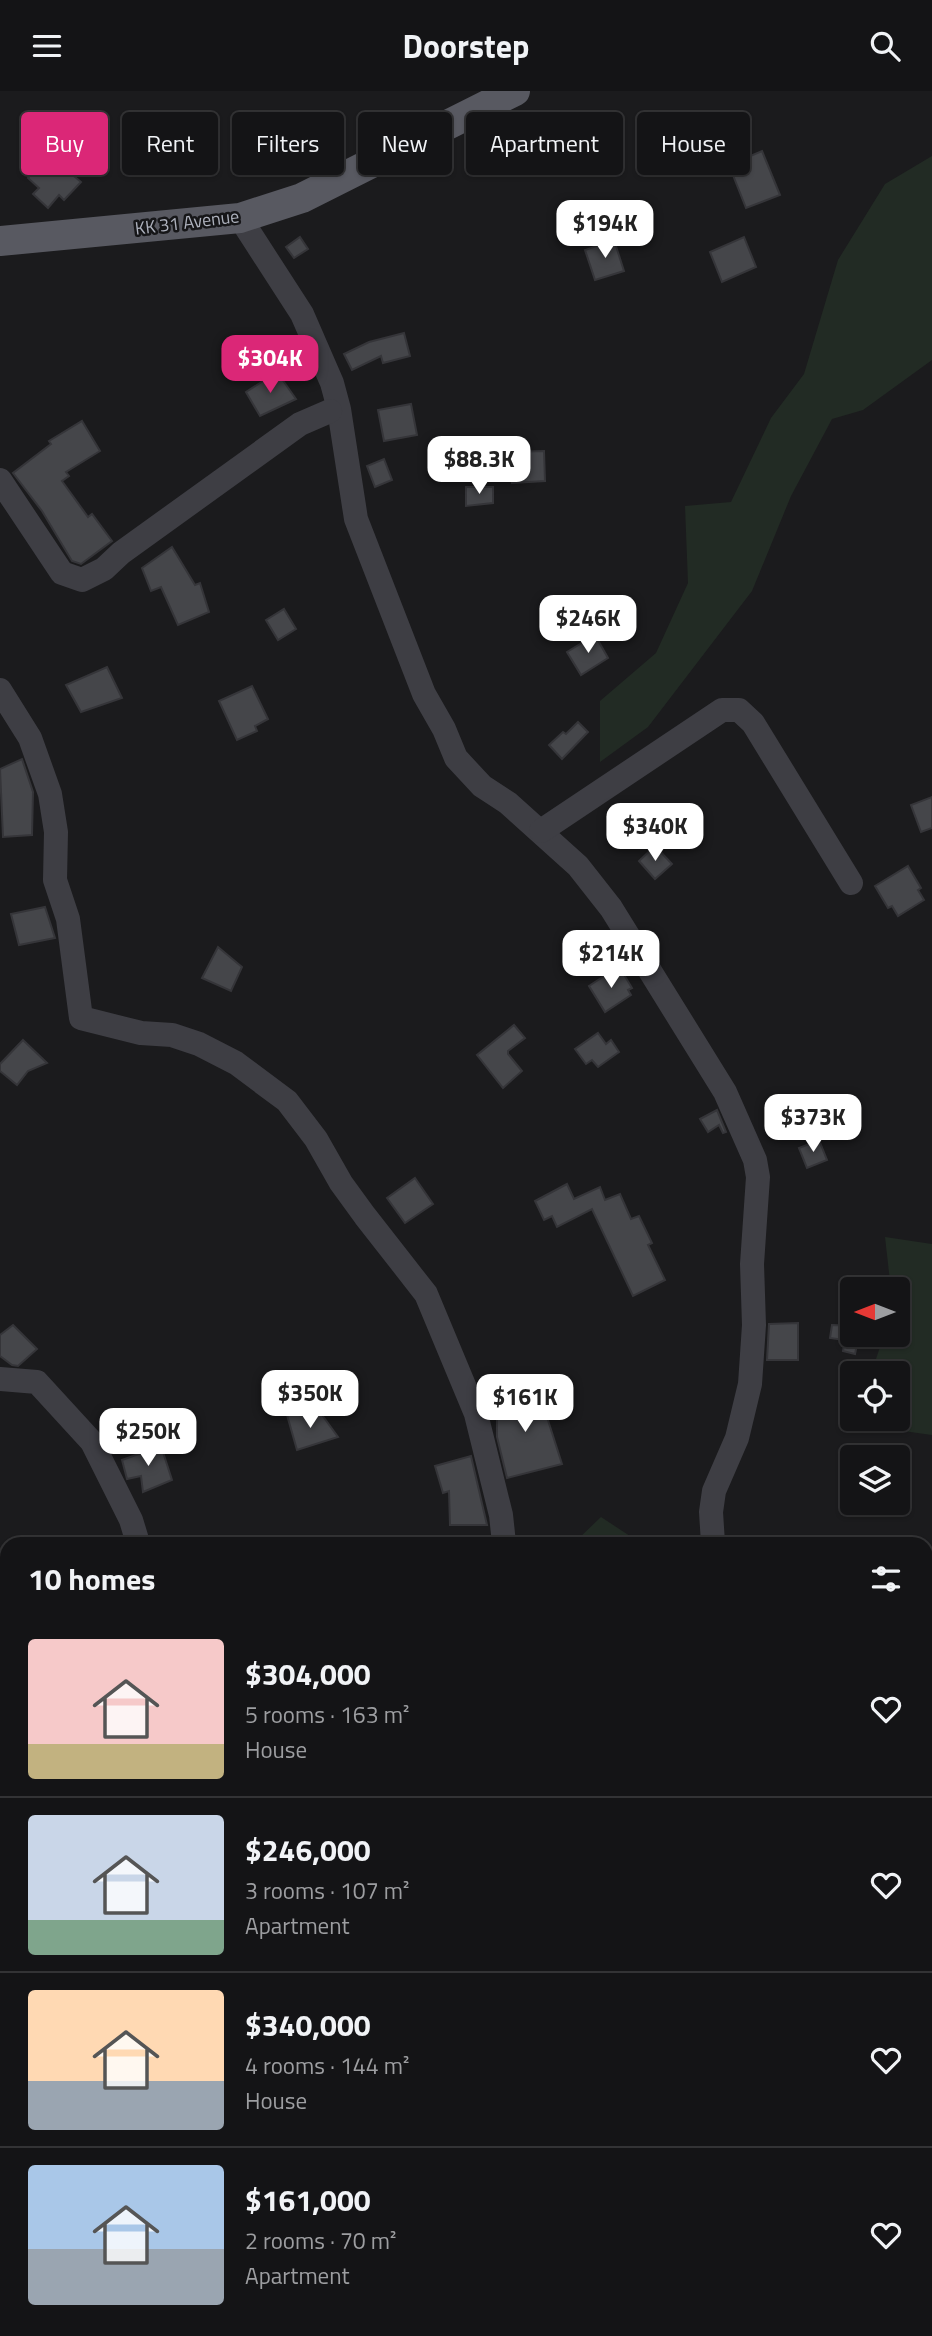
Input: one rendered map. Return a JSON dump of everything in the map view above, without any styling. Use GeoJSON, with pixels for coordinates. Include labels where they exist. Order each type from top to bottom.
{"type":"FeatureCollection","features":[{"type":"Feature","properties":{"kind":"main road","name":"KK 31 Avenue"},"geometry":{"type":"LineString","coordinates":[[0,241],[240,218],[302,198],[515,91]]}},
{"type":"Feature","properties":{"kind":"street"},"geometry":{"type":"LineString","coordinates":[[240,218],[259,243],[302,314],[332,383],[339,409],[356,519],[424,694],[444,729],[456,758],[482,786],[508,803],[578,866],[624,926],[663,996],[725,1092],[755,1160],[758,1177],[751,1264],[754,1325],[750,1384],[737,1438],[714,1491],[711,1512],[713,1537]]}},
{"type":"Feature","properties":{"kind":"street"},"geometry":{"type":"LineString","coordinates":[[0,480],[62,573],[82,580],[104,569],[300,424],[330,411]]}},
{"type":"Feature","properties":{"kind":"street"},"geometry":{"type":"LineString","coordinates":[[0,690],[30,738],[50,794],[56,832],[55,880],[68,919],[81,1018],[141,1033],[172,1035],[199,1044],[236,1063],[287,1101],[316,1139],[341,1183],[426,1294],[476,1414],[501,1515],[503,1537]]}},
{"type":"Feature","properties":{"kind":"street"},"geometry":{"type":"LineString","coordinates":[[541,831],[722,711],[739,711],[753,723],[851,883]]}},
{"type":"Feature","properties":{"kind":"street"},"geometry":{"type":"LineString","coordinates":[[0,1379],[37,1382],[92,1442],[131,1520],[136,1537]]}},
{"type":"Feature","properties":{"kind":"shaded area"},"geometry":{"type":"Polygon","coordinates":[[[932,156],[932,360],[863,410],[832,419],[791,496],[752,591],[648,727],[600,762],[600,701],[656,653],[688,583],[685,506],[731,502],[771,418],[804,374],[838,260],[885,184],[932,156]]]}},
{"type":"Feature","properties":{"kind":"shaded area"},"geometry":{"type":"Polygon","coordinates":[[[885,1237],[932,1244],[932,1435],[903,1431],[910,1431],[910,1361],[875,1361],[880,1347],[910,1347],[910,1277],[890,1277],[885,1237]]]}},
{"type":"Feature","properties":{"kind":"shaded area"},"geometry":{"type":"Polygon","coordinates":[[[601,1517],[631,1537],[580,1537],[601,1517]]]}},
{"type":"Feature","properties":{"kind":"building"},"geometry":{"type":"Polygon","coordinates":[[[762,151],[780,195],[746,208],[733,175],[750,175],[750,156],[762,151]]]}},
{"type":"Feature","properties":{"kind":"building"},"geometry":{"type":"Polygon","coordinates":[[[30,175],[73,175],[81,182],[64,200],[59,195],[48,208],[33,194],[39,188],[28,178],[30,175]]]}},
{"type":"Feature","properties":{"kind":"building"},"geometry":{"type":"Polygon","coordinates":[[[300,237],[308,249],[294,258],[286,247],[300,237]]]}},
{"type":"Feature","properties":{"kind":"building"},"geometry":{"type":"Polygon","coordinates":[[[744,237],[756,267],[722,282],[710,252],[744,237]]]}},
{"type":"Feature","properties":{"kind":"building"},"geometry":{"type":"Polygon","coordinates":[[[614,240],[624,271],[595,280],[585,250],[614,240]]]}},
{"type":"Feature","properties":{"kind":"building"},"geometry":{"type":"Polygon","coordinates":[[[404,333],[410,356],[383,363],[381,356],[352,370],[344,354],[369,342],[404,333]]]}},
{"type":"Feature","properties":{"kind":"building"},"geometry":{"type":"Polygon","coordinates":[[[277,372],[296,399],[260,416],[246,392],[277,372]]]}},
{"type":"Feature","properties":{"kind":"building"},"geometry":{"type":"Polygon","coordinates":[[[411,404],[417,435],[384,441],[378,410],[411,404]]]}},
{"type":"Feature","properties":{"kind":"building"},"geometry":{"type":"Polygon","coordinates":[[[82,421],[100,451],[66,472],[69,476],[62,481],[88,517],[92,514],[112,541],[81,564],[72,561],[42,511],[13,473],[51,444],[49,441],[82,421]]]}},
{"type":"Feature","properties":{"kind":"building"},"geometry":{"type":"Polygon","coordinates":[[[544,451],[545,481],[512,483],[511,452],[544,451]]]}},
{"type":"Feature","properties":{"kind":"building"},"geometry":{"type":"Polygon","coordinates":[[[384,459],[392,480],[375,487],[367,466],[384,459]]]}},
{"type":"Feature","properties":{"kind":"building"},"geometry":{"type":"Polygon","coordinates":[[[466,487],[493,487],[493,503],[466,506],[466,487]]]}},
{"type":"Feature","properties":{"kind":"building"},"geometry":{"type":"Polygon","coordinates":[[[172,547],[195,585],[200,583],[209,612],[178,625],[161,587],[151,591],[142,568],[172,547]]]}},
{"type":"Feature","properties":{"kind":"building"},"geometry":{"type":"Polygon","coordinates":[[[284,609],[296,629],[278,640],[266,620],[284,609]]]}},
{"type":"Feature","properties":{"kind":"building"},"geometry":{"type":"Polygon","coordinates":[[[595,635],[608,658],[581,675],[567,652],[595,635]]]}},
{"type":"Feature","properties":{"kind":"building"},"geometry":{"type":"Polygon","coordinates":[[[107,667],[122,698],[81,712],[66,685],[107,667]]]}},
{"type":"Feature","properties":{"kind":"building"},"geometry":{"type":"Polygon","coordinates":[[[252,686],[268,719],[255,726],[257,731],[237,740],[219,701],[252,686]]]}},
{"type":"Feature","properties":{"kind":"building"},"geometry":{"type":"Polygon","coordinates":[[[578,722],[588,732],[562,759],[549,745],[578,722]]]}},
{"type":"Feature","properties":{"kind":"building"},"geometry":{"type":"Polygon","coordinates":[[[22,759],[33,792],[32,835],[3,837],[0,769],[22,759]]]}},
{"type":"Feature","properties":{"kind":"building"},"geometry":{"type":"Polygon","coordinates":[[[932,797],[932,828],[921,832],[911,805],[932,797]]]}},
{"type":"Feature","properties":{"kind":"building"},"geometry":{"type":"Polygon","coordinates":[[[655,846],[672,864],[655,879],[639,861],[655,846]]]}},
{"type":"Feature","properties":{"kind":"building"},"geometry":{"type":"Polygon","coordinates":[[[908,866],[921,888],[918,890],[924,900],[898,916],[892,906],[888,908],[875,886],[908,866]]]}},
{"type":"Feature","properties":{"kind":"building"},"geometry":{"type":"Polygon","coordinates":[[[45,907],[55,938],[19,945],[11,914],[45,907]]]}},
{"type":"Feature","properties":{"kind":"building"},"geometry":{"type":"Polygon","coordinates":[[[218,947],[242,967],[231,991],[202,978],[218,947]]]}},
{"type":"Feature","properties":{"kind":"building"},"geometry":{"type":"Polygon","coordinates":[[[615,969],[619,975],[623,973],[632,988],[628,990],[631,995],[605,1012],[589,986],[615,969]]]}},
{"type":"Feature","properties":{"kind":"building"},"geometry":{"type":"Polygon","coordinates":[[[514,1025],[525,1038],[508,1051],[508,1054],[522,1071],[503,1088],[477,1055],[514,1025]]]}},
{"type":"Feature","properties":{"kind":"building"},"geometry":{"type":"Polygon","coordinates":[[[598,1033],[606,1044],[611,1040],[619,1052],[598,1067],[592,1060],[586,1064],[575,1049],[598,1033]]]}},
{"type":"Feature","properties":{"kind":"building"},"geometry":{"type":"Polygon","coordinates":[[[23,1040],[47,1063],[28,1071],[17,1085],[0,1071],[0,1064],[23,1040]]]}},
{"type":"Feature","properties":{"kind":"building"},"geometry":{"type":"Polygon","coordinates":[[[717,1110],[726,1132],[723,1133],[719,1125],[708,1132],[700,1119],[717,1110]]]}},
{"type":"Feature","properties":{"kind":"building"},"geometry":{"type":"Polygon","coordinates":[[[819,1140],[827,1160],[807,1168],[799,1148],[819,1140]]]}},
{"type":"Feature","properties":{"kind":"building"},"geometry":{"type":"Polygon","coordinates":[[[415,1178],[433,1204],[405,1223],[387,1198],[415,1178]]]}},
{"type":"Feature","properties":{"kind":"building"},"geometry":{"type":"Polygon","coordinates":[[[567,1184],[574,1199],[600,1187],[605,1200],[620,1194],[631,1219],[639,1216],[652,1243],[648,1245],[665,1280],[633,1296],[592,1209],[557,1227],[552,1216],[544,1220],[535,1201],[567,1184]]]}},
{"type":"Feature","properties":{"kind":"building"},"geometry":{"type":"Polygon","coordinates":[[[798,1323],[798,1360],[767,1360],[769,1324],[798,1323]]]}},
{"type":"Feature","properties":{"kind":"building"},"geometry":{"type":"Polygon","coordinates":[[[13,1325],[37,1349],[18,1366],[0,1356],[0,1335],[13,1325]]]}},
{"type":"Feature","properties":{"kind":"building"},"geometry":{"type":"Polygon","coordinates":[[[832,1325],[840,1325],[840,1339],[830,1338],[832,1325]]]}},
{"type":"Feature","properties":{"kind":"building"},"geometry":{"type":"Polygon","coordinates":[[[844,1347],[856,1347],[855,1354],[843,1351],[844,1347]]]}},
{"type":"Feature","properties":{"kind":"building"},"geometry":{"type":"Polygon","coordinates":[[[538,1389],[562,1464],[507,1478],[497,1437],[497,1398],[538,1389]]]}},
{"type":"Feature","properties":{"kind":"building"},"geometry":{"type":"Polygon","coordinates":[[[287,1415],[322,1415],[338,1437],[297,1450],[287,1415]]]}},
{"type":"Feature","properties":{"kind":"building"},"geometry":{"type":"Polygon","coordinates":[[[161,1446],[172,1480],[143,1492],[141,1476],[127,1479],[122,1460],[161,1446]]]}},
{"type":"Feature","properties":{"kind":"building"},"geometry":{"type":"Polygon","coordinates":[[[471,1456],[487,1525],[450,1525],[449,1491],[443,1493],[435,1466],[471,1456]]]}}]}
